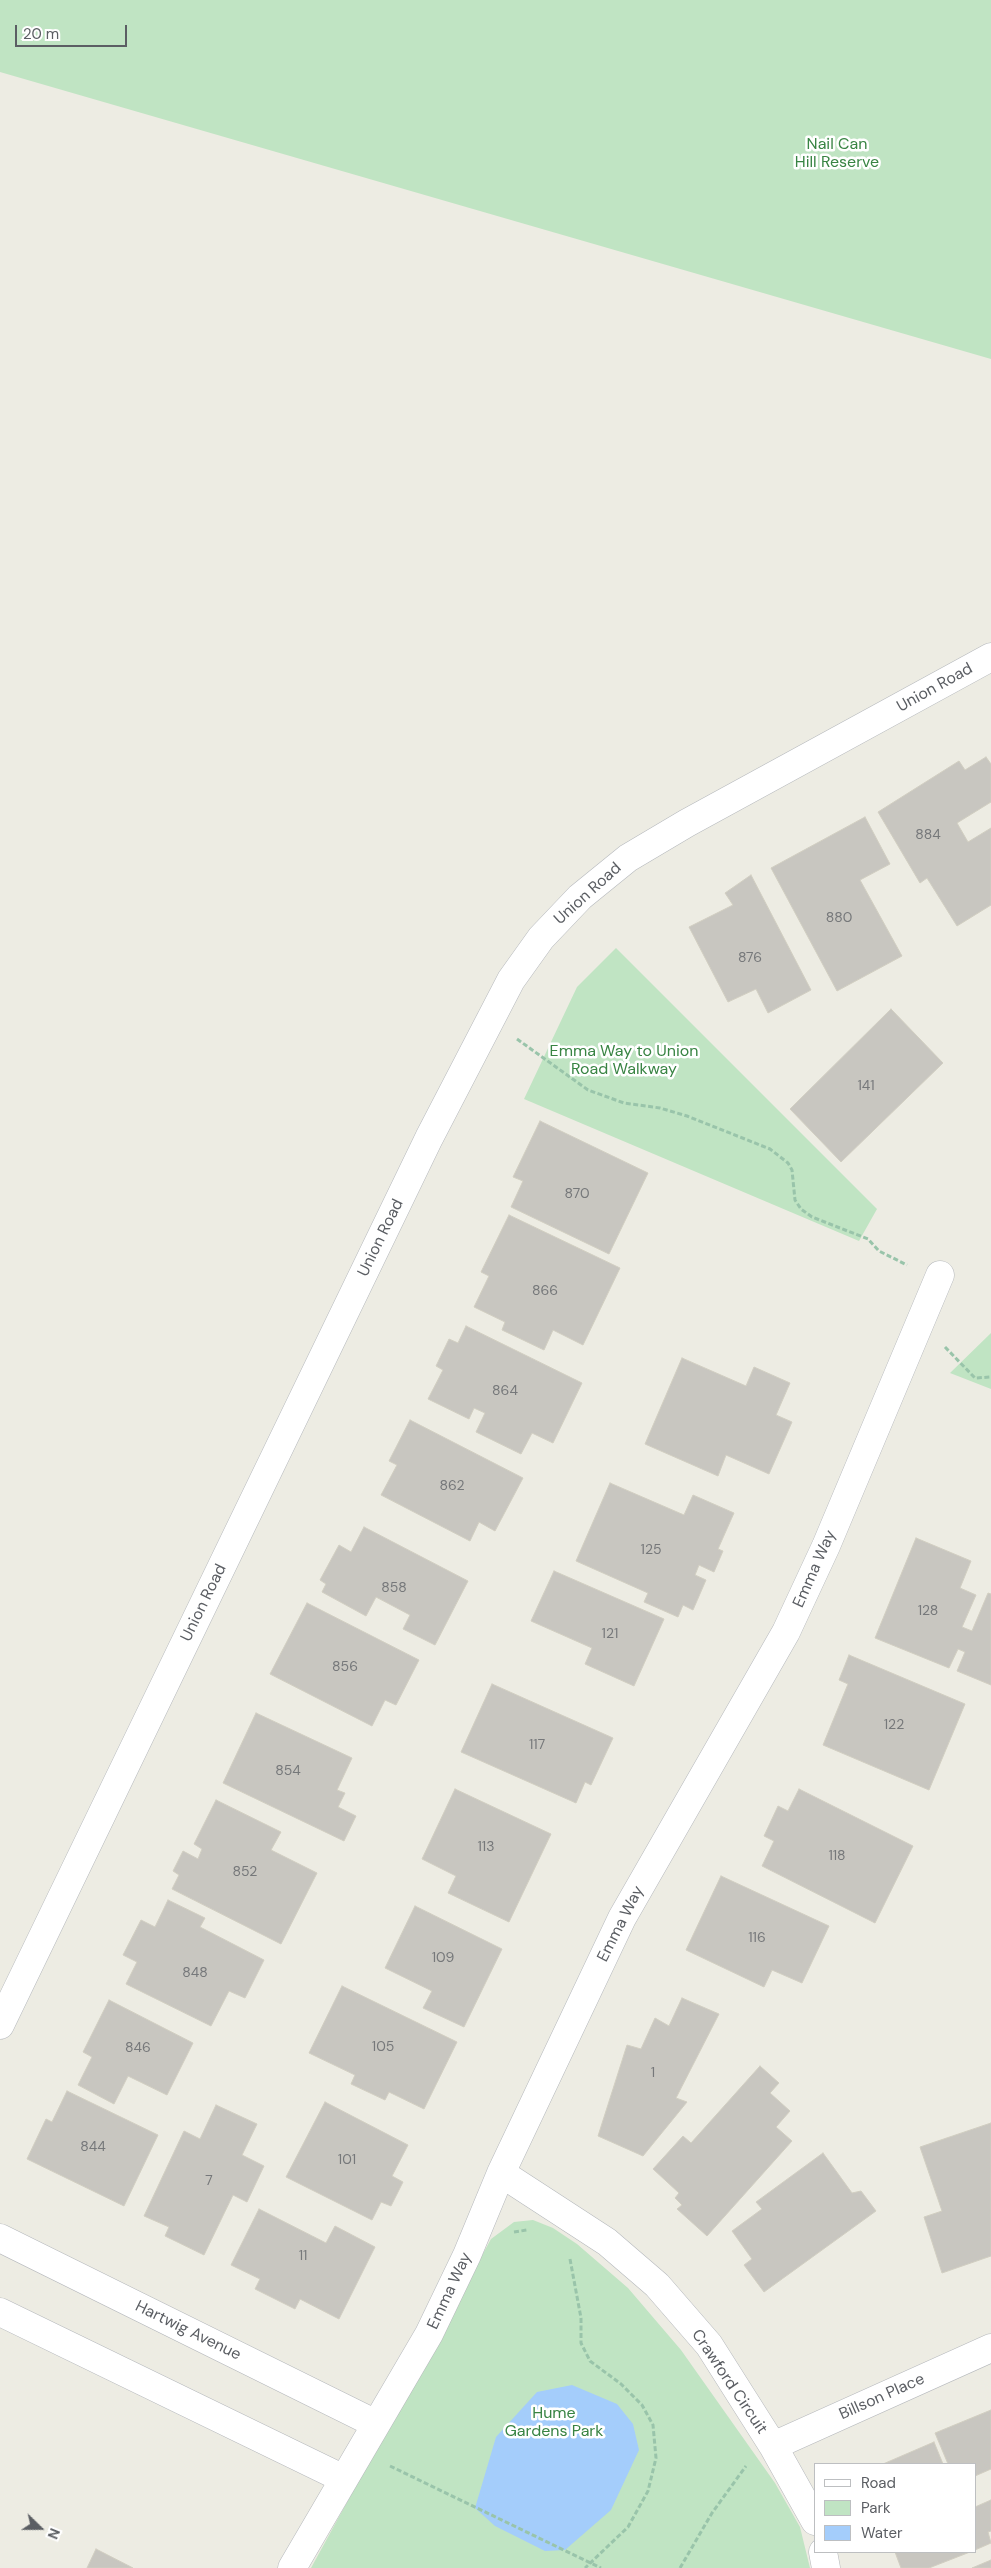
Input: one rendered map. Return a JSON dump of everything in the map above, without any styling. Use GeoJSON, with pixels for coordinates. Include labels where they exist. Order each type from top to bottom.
{"type":"FeatureCollection","features":[{"type":"Feature","properties":{"kind":"street","name":"Union Road"},"geometry":{"type":"LineString","coordinates":[[0,2025],[428,1138],[510,980],[541,938],[580,897],[628,858],[687,823],[991,657]]}},
{"type":"Feature","properties":{"kind":"street","name":"Emma Way"},"geometry":{"type":"LineString","coordinates":[[292,2568],[429,2334],[467,2255],[501,2173],[622,1918],[786,1632],[826,1546],[940,1275]]}},
{"type":"Feature","properties":{"kind":"street","name":"Crawford Circuit"},"geometry":{"type":"LineString","coordinates":[[501,2173],[607,2242],[657,2286],[708,2345],[772,2446],[814,2519]]}},
{"type":"Feature","properties":{"kind":"street","name":"Hartwig Avenue"},"geometry":{"type":"LineString","coordinates":[[0,2238],[376,2424]]}},
{"type":"Feature","properties":{"kind":"street"},"geometry":{"type":"LineString","coordinates":[[0,2312],[344,2479]]}},
{"type":"Feature","properties":{"kind":"street","name":"Billson Place"},"geometry":{"type":"LineString","coordinates":[[772,2446],[991,2348]]}},
{"type":"Feature","properties":{"kind":"street"},"geometry":{"type":"LineString","coordinates":[[824,2553],[826,2568]]}},
{"type":"Feature","properties":{"kind":"path"},"geometry":{"type":"LineString","coordinates":[[487,1024],[526,1044],[588,1090],[624,1103],[660,1108],[687,1116],[770,1149],[788,1163],[792,1170],[795,1200],[801,1209],[812,1217],[868,1240],[879,1251],[899,1263],[940,1275]]}},
{"type":"Feature","properties":{"kind":"path"},"geometry":{"type":"LineString","coordinates":[[579,2224],[568,2248],[581,2318],[580,2343],[590,2361],[621,2384],[642,2405],[654,2425],[656,2458],[648,2491],[628,2527],[585,2568]]}},
{"type":"Feature","properties":{"kind":"path"},"geometry":{"type":"LineString","coordinates":[[680,2568],[712,2513],[734,2481],[746,2466],[772,2446]]}},
{"type":"Feature","properties":{"kind":"path"},"geometry":{"type":"LineString","coordinates":[[361,2452],[601,2568]]}},
{"type":"Feature","properties":{"kind":"green space","name":"Nail Can Hill Reserve"},"geometry":{"type":"Polygon","coordinates":[[[0,0],[991,0],[991,359],[0,72],[0,0]]]}},
{"type":"Feature","properties":{"kind":"green space","name":"Emma Way to Union Road Walkway"},"geometry":{"type":"Polygon","coordinates":[[[616,948],[877,1209],[859,1241],[524,1099],[577,987],[616,948]]]}},
{"type":"Feature","properties":{"kind":"green space"},"geometry":{"type":"Polygon","coordinates":[[[991,1333],[991,1389],[950,1373],[991,1333]]]}},
{"type":"Feature","properties":{"kind":"green space","name":"Hume Gardens Park"},"geometry":{"type":"Polygon","coordinates":[[[533,2220],[553,2228],[577,2244],[628,2288],[681,2350],[775,2483],[800,2527],[810,2568],[311,2568],[491,2239],[514,2222],[533,2220]]]}},
{"type":"Feature","properties":{"kind":"water"},"geometry":{"type":"Polygon","coordinates":[[[572,2385],[617,2404],[633,2424],[639,2450],[611,2510],[565,2550],[545,2551],[495,2526],[475,2508],[496,2437],[537,2392],[572,2385]]]}},
{"type":"Feature","properties":{"kind":"building"},"geometry":{"type":"Polygon","coordinates":[[[986,757],[991,764],[991,802],[957,823],[968,842],[991,828],[991,905],[957,926],[927,878],[920,883],[878,812],[959,761],[965,770],[986,757]]]}},
{"type":"Feature","properties":{"kind":"building"},"geometry":{"type":"Polygon","coordinates":[[[865,817],[890,864],[860,880],[902,956],[837,991],[771,868],[865,817]]]}},
{"type":"Feature","properties":{"kind":"building"},"geometry":{"type":"Polygon","coordinates":[[[751,875],[811,990],[768,1013],[756,989],[728,1002],[689,927],[733,905],[725,893],[751,875]]]}},
{"type":"Feature","properties":{"kind":"building"},"geometry":{"type":"Polygon","coordinates":[[[891,1009],[943,1063],[841,1162],[790,1109],[891,1009]]]}},
{"type":"Feature","properties":{"kind":"building"},"geometry":{"type":"Polygon","coordinates":[[[540,1121],[648,1173],[609,1254],[511,1207],[523,1181],[513,1177],[540,1121]]]}},
{"type":"Feature","properties":{"kind":"building"},"geometry":{"type":"Polygon","coordinates":[[[509,1215],[620,1268],[583,1345],[553,1330],[544,1350],[502,1330],[505,1322],[474,1307],[489,1276],[481,1272],[509,1215]]]}},
{"type":"Feature","properties":{"kind":"building"},"geometry":{"type":"Polygon","coordinates":[[[466,1326],[582,1383],[553,1443],[532,1433],[521,1454],[476,1432],[485,1413],[474,1408],[469,1419],[428,1399],[443,1370],[436,1366],[449,1339],[458,1343],[466,1326]]]}},
{"type":"Feature","properties":{"kind":"building"},"geometry":{"type":"Polygon","coordinates":[[[682,1358],[746,1386],[754,1367],[790,1383],[776,1415],[792,1422],[769,1474],[726,1455],[718,1476],[645,1444],[682,1358]]]}},
{"type":"Feature","properties":{"kind":"building"},"geometry":{"type":"Polygon","coordinates":[[[410,1420],[523,1478],[495,1531],[479,1522],[470,1541],[381,1495],[397,1465],[389,1461],[410,1420]]]}},
{"type":"Feature","properties":{"kind":"building"},"geometry":{"type":"Polygon","coordinates":[[[610,1483],[684,1515],[693,1495],[734,1513],[718,1549],[723,1551],[714,1572],[699,1565],[695,1575],[706,1580],[693,1610],[683,1605],[678,1617],[644,1602],[648,1593],[576,1561],[610,1483]]]}},
{"type":"Feature","properties":{"kind":"building"},"geometry":{"type":"Polygon","coordinates":[[[364,1527],[468,1581],[435,1645],[403,1629],[410,1615],[376,1597],[366,1616],[322,1592],[326,1584],[320,1580],[339,1545],[351,1552],[364,1527]]]}},
{"type":"Feature","properties":{"kind":"building"},"geometry":{"type":"Polygon","coordinates":[[[916,1538],[971,1561],[960,1588],[976,1595],[962,1627],[972,1631],[988,1593],[991,1594],[991,1685],[957,1671],[965,1652],[958,1649],[949,1668],[875,1638],[916,1538]]]}},
{"type":"Feature","properties":{"kind":"building"},"geometry":{"type":"Polygon","coordinates":[[[554,1571],[664,1619],[634,1686],[585,1664],[592,1648],[531,1621],[554,1571]]]}},
{"type":"Feature","properties":{"kind":"building"},"geometry":{"type":"Polygon","coordinates":[[[307,1603],[419,1660],[396,1705],[385,1700],[372,1726],[270,1674],[307,1603]]]}},
{"type":"Feature","properties":{"kind":"building"},"geometry":{"type":"Polygon","coordinates":[[[849,1655],[965,1704],[929,1790],[823,1745],[848,1684],[839,1680],[849,1655]]]}},
{"type":"Feature","properties":{"kind":"building"},"geometry":{"type":"Polygon","coordinates":[[[492,1684],[613,1738],[591,1785],[585,1782],[576,1803],[461,1752],[492,1684]]]}},
{"type":"Feature","properties":{"kind":"building"},"geometry":{"type":"Polygon","coordinates":[[[256,1713],[352,1758],[337,1790],[345,1793],[338,1807],[356,1816],[344,1841],[223,1783],[256,1713]]]}},
{"type":"Feature","properties":{"kind":"building"},"geometry":{"type":"Polygon","coordinates":[[[455,1789],[551,1834],[509,1922],[448,1893],[456,1876],[422,1859],[455,1789]]]}},
{"type":"Feature","properties":{"kind":"building"},"geometry":{"type":"Polygon","coordinates":[[[799,1789],[913,1846],[875,1923],[762,1866],[774,1841],[764,1836],[778,1806],[788,1811],[799,1789]]]}},
{"type":"Feature","properties":{"kind":"building"},"geometry":{"type":"Polygon","coordinates":[[[216,1800],[281,1832],[271,1850],[317,1873],[281,1944],[172,1889],[179,1875],[173,1871],[183,1851],[198,1859],[202,1849],[194,1844],[216,1800]]]}},
{"type":"Feature","properties":{"kind":"building"},"geometry":{"type":"Polygon","coordinates":[[[721,1876],[829,1926],[802,1983],[772,1970],[764,1987],[686,1950],[721,1876]]]}},
{"type":"Feature","properties":{"kind":"building"},"geometry":{"type":"Polygon","coordinates":[[[168,1900],[205,1918],[200,1927],[264,1960],[245,1998],[229,1991],[211,2026],[126,1984],[137,1962],[123,1955],[141,1920],[155,1927],[168,1900]]]}},
{"type":"Feature","properties":{"kind":"building"},"geometry":{"type":"Polygon","coordinates":[[[415,1906],[502,1949],[464,2027],[423,2008],[432,1991],[385,1968],[415,1906]]]}},
{"type":"Feature","properties":{"kind":"building"},"geometry":{"type":"Polygon","coordinates":[[[342,1986],[457,2042],[424,2109],[389,2092],[385,2100],[351,2084],[355,2075],[309,2053],[342,1986]]]}},
{"type":"Feature","properties":{"kind":"building"},"geometry":{"type":"Polygon","coordinates":[[[682,1998],[719,2014],[676,2098],[687,2102],[643,2156],[598,2136],[627,2045],[641,2049],[655,2018],[669,2026],[682,1998]]]}},
{"type":"Feature","properties":{"kind":"building"},"geometry":{"type":"Polygon","coordinates":[[[109,2000],[193,2043],[167,2095],[128,2076],[114,2104],[78,2085],[92,2057],[83,2052],[109,2000]]]}},
{"type":"Feature","properties":{"kind":"building"},"geometry":{"type":"Polygon","coordinates":[[[760,2066],[779,2083],[770,2093],[790,2111],[776,2127],[792,2141],[707,2236],[677,2209],[682,2205],[675,2198],[679,2193],[653,2169],[683,2136],[691,2143],[760,2066]]]}},
{"type":"Feature","properties":{"kind":"building"},"geometry":{"type":"Polygon","coordinates":[[[67,2091],[158,2135],[124,2206],[27,2159],[46,2119],[52,2122],[67,2091]]]}},
{"type":"Feature","properties":{"kind":"building"},"geometry":{"type":"Polygon","coordinates":[[[325,2102],[408,2145],[392,2176],[403,2182],[391,2206],[381,2202],[372,2220],[286,2177],[325,2102]]]}},
{"type":"Feature","properties":{"kind":"building"},"geometry":{"type":"Polygon","coordinates":[[[216,2105],[257,2124],[242,2155],[264,2166],[247,2202],[233,2195],[204,2255],[165,2236],[169,2227],[144,2216],[184,2131],[200,2139],[216,2105]]]}},
{"type":"Feature","properties":{"kind":"building"},"geometry":{"type":"Polygon","coordinates":[[[991,2123],[991,2256],[942,2273],[924,2217],[942,2211],[920,2147],[991,2123]]]}},
{"type":"Feature","properties":{"kind":"building"},"geometry":{"type":"Polygon","coordinates":[[[823,2153],[852,2193],[861,2191],[876,2211],[764,2292],[744,2265],[752,2259],[732,2231],[762,2209],[756,2202],[823,2153]]]}},
{"type":"Feature","properties":{"kind":"building"},"geometry":{"type":"Polygon","coordinates":[[[259,2209],[326,2243],[335,2226],[375,2247],[339,2319],[300,2299],[295,2309],[255,2289],[260,2279],[231,2265],[259,2209]]]}},
{"type":"Feature","properties":{"kind":"building"},"geometry":{"type":"Polygon","coordinates":[[[991,2410],[991,2469],[976,2476],[976,2463],[948,2463],[935,2433],[991,2410]]]}},
{"type":"Feature","properties":{"kind":"building"},"geometry":{"type":"Polygon","coordinates":[[[934,2442],[943,2463],[885,2463],[934,2442]]]}},
{"type":"Feature","properties":{"kind":"building"},"geometry":{"type":"Polygon","coordinates":[[[991,2500],[991,2531],[988,2532],[991,2543],[976,2550],[976,2507],[991,2500]]]}},
{"type":"Feature","properties":{"kind":"building"},"geometry":{"type":"Polygon","coordinates":[[[96,2549],[133,2568],[87,2568],[96,2549]]]}},
{"type":"Feature","properties":{"kind":"building"},"geometry":{"type":"Polygon","coordinates":[[[895,2553],[967,2553],[929,2568],[901,2568],[895,2553]]]}},
{"type":"Feature","properties":{"kind":"building"},"geometry":{"type":"Polygon","coordinates":[[[991,2560],[991,2568],[972,2568],[991,2560]]]}}]}
